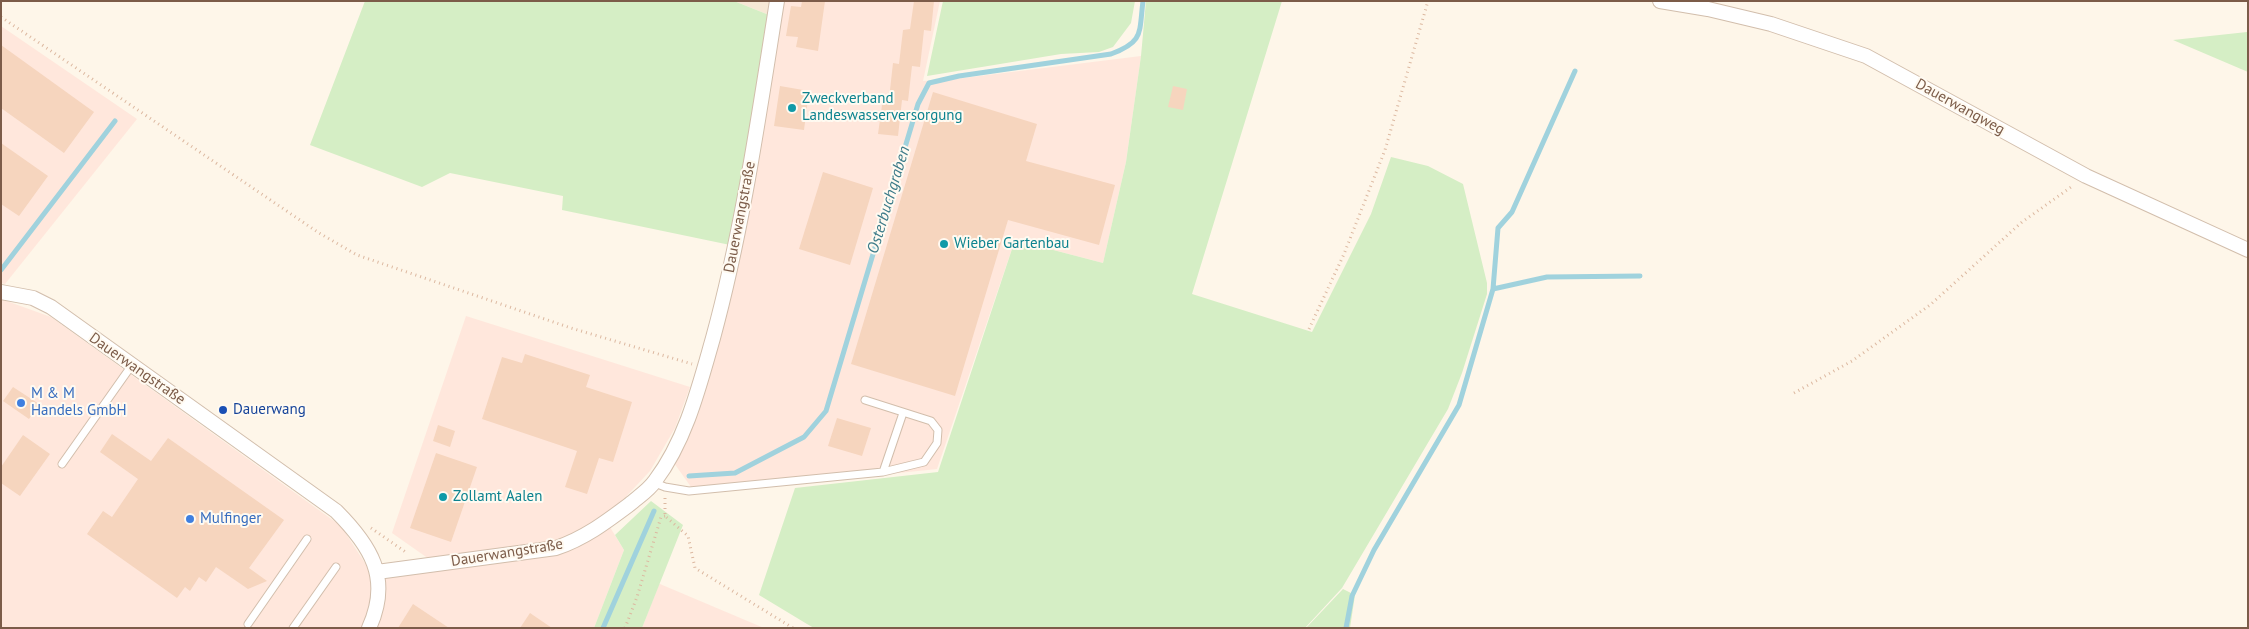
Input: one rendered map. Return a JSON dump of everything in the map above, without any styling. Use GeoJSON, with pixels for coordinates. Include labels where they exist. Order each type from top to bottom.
{"type":"FeatureCollection","features":[{"type":"Feature","properties":{"kind":"street","name":"Dauerwangstraße"},"geometry":{"type":"LineString","coordinates":[[1,292],[33,298],[51,307],[336,511],[364,542],[374,559],[377,572],[556,548],[579,540],[660,485],[682,435],[704,368],[740,228],[777,1]]}},
{"type":"Feature","properties":{"kind":"street","name":"Dauerwangweg"},"geometry":{"type":"LineString","coordinates":[[1660,1],[1708,8],[1771,24],[1866,56],[2086,176],[2248,250]]}},
{"type":"Feature","properties":{"kind":"street"},"geometry":{"type":"LineString","coordinates":[[369,628],[377,605],[379,590],[377,572]]}},
{"type":"Feature","properties":{"kind":"lane"},"geometry":{"type":"LineString","coordinates":[[62,464],[132,365]]}},
{"type":"Feature","properties":{"kind":"lane"},"geometry":{"type":"LineString","coordinates":[[660,485],[689,491],[883,472],[924,462],[937,443],[938,430],[931,421],[865,400]]}},
{"type":"Feature","properties":{"kind":"lane"},"geometry":{"type":"LineString","coordinates":[[883,472],[903,413]]}},
{"type":"Feature","properties":{"kind":"lane"},"geometry":{"type":"LineString","coordinates":[[248,624],[307,538]]}},
{"type":"Feature","properties":{"kind":"lane"},"geometry":{"type":"LineString","coordinates":[[293,628],[336,567]]}},
{"type":"Feature","properties":{"kind":"path"},"geometry":{"type":"LineString","coordinates":[[1310,329],[1344,254],[1385,150],[1428,1]]}},
{"type":"Feature","properties":{"kind":"path"},"geometry":{"type":"LineString","coordinates":[[1,17],[319,233],[358,255],[571,328],[704,368]]}},
{"type":"Feature","properties":{"kind":"path"},"geometry":{"type":"LineString","coordinates":[[1794,394],[1852,361],[1930,305],[2022,222],[2086,176]]}},
{"type":"Feature","properties":{"kind":"path"},"geometry":{"type":"LineString","coordinates":[[660,485],[665,516],[688,536],[695,568],[793,628]]}},
{"type":"Feature","properties":{"kind":"path"},"geometry":{"type":"LineString","coordinates":[[625,628],[637,596],[661,517],[665,516]]}},
{"type":"Feature","properties":{"kind":"path"},"geometry":{"type":"LineString","coordinates":[[364,523],[426,566]]}},
{"type":"Feature","properties":{"kind":"shaded area"},"geometry":{"type":"Polygon","coordinates":[[[734,1],[777,1],[774,17],[734,1]]]}},
{"type":"Feature","properties":{"kind":"shaded area"},"geometry":{"type":"Polygon","coordinates":[[[783,1],[940,1],[923,81],[955,79],[1141,56],[1126,162],[1103,263],[1015,240],[937,469],[696,494],[674,463],[687,437],[783,1]]]}},
{"type":"Feature","properties":{"kind":"shaded area"},"geometry":{"type":"Polygon","coordinates":[[[1,26],[137,119],[5,284],[1,283],[1,26]]]}},
{"type":"Feature","properties":{"kind":"shaded area","name":"Dauerwang"},"geometry":{"type":"Polygon","coordinates":[[[1,299],[51,317],[341,526],[372,574],[439,566],[392,533],[466,316],[690,387],[675,428],[650,471],[605,519],[624,550],[594,628],[1,628],[1,299]]]}},
{"type":"Feature","properties":{"kind":"shaded area"},"geometry":{"type":"Polygon","coordinates":[[[660,584],[764,628],[642,628],[660,584]]]}},
{"type":"Feature","properties":{"kind":"green space"},"geometry":{"type":"Polygon","coordinates":[[[365,1],[734,1],[774,17],[735,246],[562,210],[563,196],[450,173],[422,187],[310,145],[365,1]]]}},
{"type":"Feature","properties":{"kind":"green space"},"geometry":{"type":"Polygon","coordinates":[[[943,1],[1135,1],[1131,23],[1113,47],[1099,52],[1061,54],[927,76],[943,1]]]}},
{"type":"Feature","properties":{"kind":"green space"},"geometry":{"type":"Polygon","coordinates":[[[1146,1],[1282,1],[1192,294],[1312,332],[1371,214],[1391,157],[1428,166],[1463,184],[1487,283],[1487,294],[1462,373],[1448,409],[1342,588],[1305,628],[814,628],[759,595],[795,488],[938,472],[1015,240],[1103,263],[1126,162],[1141,56],[1146,1]]]}},
{"type":"Feature","properties":{"kind":"green space"},"geometry":{"type":"Polygon","coordinates":[[[2247,32],[2248,72],[2173,40],[2247,32]]]}},
{"type":"Feature","properties":{"kind":"green space"},"geometry":{"type":"Polygon","coordinates":[[[651,501],[683,525],[642,628],[594,628],[624,550],[615,535],[651,501]]]}},
{"type":"Feature","properties":{"kind":"green space"},"geometry":{"type":"Polygon","coordinates":[[[1343,589],[1355,595],[1350,628],[1306,628],[1343,589]]]}},
{"type":"Feature","properties":{"kind":"building"},"geometry":{"type":"Polygon","coordinates":[[[802,1],[825,1],[818,51],[796,47],[798,37],[786,36],[791,6],[801,7],[802,1]]]}},
{"type":"Feature","properties":{"kind":"building"},"geometry":{"type":"Polygon","coordinates":[[[914,1],[934,1],[931,31],[924,30],[920,67],[912,66],[908,101],[902,100],[898,136],[878,134],[883,98],[889,99],[893,63],[899,64],[903,30],[910,29],[914,1]]]}},
{"type":"Feature","properties":{"kind":"building"},"geometry":{"type":"Polygon","coordinates":[[[1,45],[94,112],[64,153],[1,108],[1,45]]]}},
{"type":"Feature","properties":{"kind":"building","name":"Zweckverband Landeswasserversorgung"},"geometry":{"type":"Polygon","coordinates":[[[780,86],[809,91],[804,130],[774,126],[780,86]]]}},
{"type":"Feature","properties":{"kind":"building"},"geometry":{"type":"Polygon","coordinates":[[[1173,86],[1187,89],[1183,110],[1168,107],[1173,86]]]}},
{"type":"Feature","properties":{"kind":"building","name":"Wieber Gartenbau"},"geometry":{"type":"Polygon","coordinates":[[[933,92],[1037,124],[1026,161],[1115,185],[1099,245],[1008,220],[955,396],[851,364],[933,92]]]}},
{"type":"Feature","properties":{"kind":"building"},"geometry":{"type":"Polygon","coordinates":[[[1,143],[48,176],[19,216],[1,204],[1,143]]]}},
{"type":"Feature","properties":{"kind":"building"},"geometry":{"type":"Polygon","coordinates":[[[823,172],[873,188],[850,265],[799,249],[823,172]]]}},
{"type":"Feature","properties":{"kind":"building"},"geometry":{"type":"Polygon","coordinates":[[[525,354],[590,375],[586,387],[632,402],[613,462],[599,458],[587,494],[565,487],[577,451],[482,419],[502,357],[522,363],[525,354]]]}},
{"type":"Feature","properties":{"kind":"building","name":"M & M Handels GmbH"},"geometry":{"type":"Polygon","coordinates":[[[13,387],[39,404],[29,419],[3,401],[13,387]]]}},
{"type":"Feature","properties":{"kind":"building"},"geometry":{"type":"Polygon","coordinates":[[[837,418],[871,428],[862,456],[828,446],[837,418]]]}},
{"type":"Feature","properties":{"kind":"building"},"geometry":{"type":"Polygon","coordinates":[[[438,425],[455,431],[450,447],[433,441],[438,425]]]}},
{"type":"Feature","properties":{"kind":"building","name":"Mulfinger"},"geometry":{"type":"Polygon","coordinates":[[[112,434],[151,461],[168,438],[284,520],[249,568],[267,581],[248,589],[216,567],[206,582],[199,577],[190,591],[185,587],[177,598],[87,534],[103,511],[112,517],[138,479],[100,452],[112,434]]]}},
{"type":"Feature","properties":{"kind":"building"},"geometry":{"type":"Polygon","coordinates":[[[23,435],[50,454],[20,496],[1,483],[1,467],[23,435]]]}},
{"type":"Feature","properties":{"kind":"building","name":"Zollamt Aalen"},"geometry":{"type":"Polygon","coordinates":[[[436,453],[477,467],[451,542],[410,528],[436,453]]]}},
{"type":"Feature","properties":{"kind":"building"},"geometry":{"type":"Polygon","coordinates":[[[413,604],[449,628],[398,628],[413,604]]]}},
{"type":"Feature","properties":{"kind":"building"},"geometry":{"type":"Polygon","coordinates":[[[530,613],[552,628],[520,628],[530,613]]]}},
{"type":"Feature","properties":{"kind":"waterway","name":"Osterbuchgraben"},"geometry":{"type":"LineString","coordinates":[[689,476],[735,473],[804,437],[826,411],[918,104],[929,83],[959,76],[1111,54],[1122,50],[1135,40],[1138,35],[1143,1]]}},
{"type":"Feature","properties":{"kind":"waterway"},"geometry":{"type":"LineString","coordinates":[[1346,628],[1352,596],[1374,550],[1459,405],[1493,289],[1498,228],[1512,212],[1575,71]]}},
{"type":"Feature","properties":{"kind":"waterway"},"geometry":{"type":"LineString","coordinates":[[1,270],[115,121]]}},
{"type":"Feature","properties":{"kind":"waterway"},"geometry":{"type":"LineString","coordinates":[[1493,289],[1547,277],[1640,276]]}},
{"type":"Feature","properties":{"kind":"waterway","name":"Osterbuchgraben"},"geometry":{"type":"LineString","coordinates":[[603,628],[654,511]]}},
{"type":"Feature","properties":{"kind":"place","name":"Zweckverband Landeswasserversorgung"},"geometry":{"type":"Point","coordinates":[792,108]}},
{"type":"Feature","properties":{"kind":"place","name":"Wieber Gartenbau"},"geometry":{"type":"Point","coordinates":[944,244]}},
{"type":"Feature","properties":{"kind":"place","name":"M & M Handels GmbH"},"geometry":{"type":"Point","coordinates":[21,403]}},
{"type":"Feature","properties":{"kind":"place","name":"Dauerwang"},"geometry":{"type":"Point","coordinates":[223,410]}},
{"type":"Feature","properties":{"kind":"place","name":"Zollamt Aalen"},"geometry":{"type":"Point","coordinates":[443,497]}},
{"type":"Feature","properties":{"kind":"place","name":"Mulfinger"},"geometry":{"type":"Point","coordinates":[190,519]}}]}
